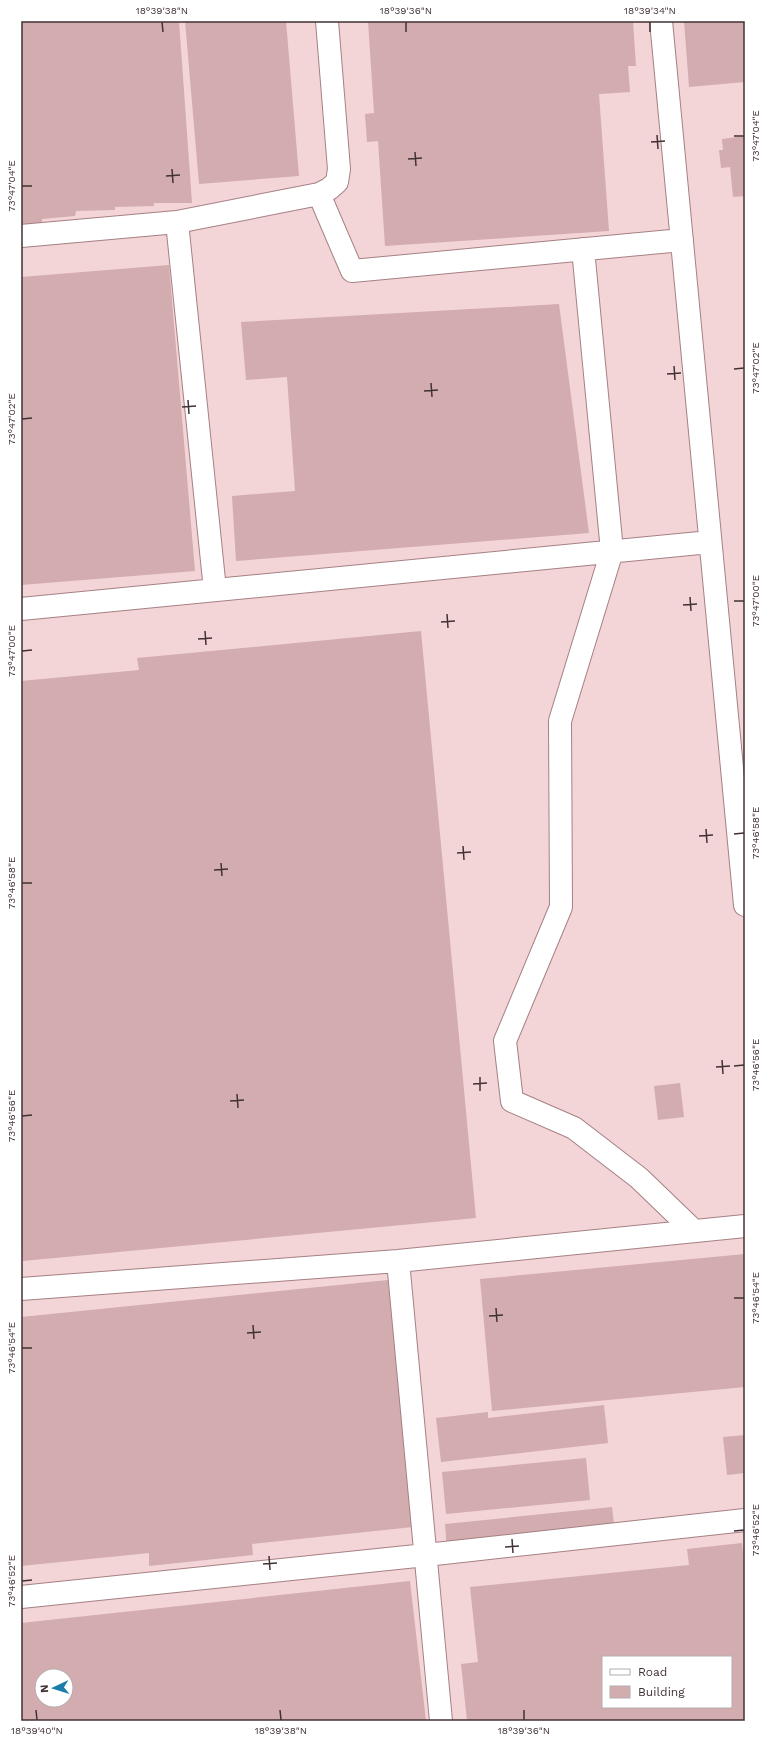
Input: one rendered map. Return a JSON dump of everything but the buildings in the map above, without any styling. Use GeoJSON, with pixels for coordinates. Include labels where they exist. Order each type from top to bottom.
{"type":"FeatureCollection","features":[{"type":"Feature","properties":{"kind":"lane"},"geometry":{"type":"LineString","coordinates":[[21,236],[177,222],[319,194],[329,189],[337,182],[339,169],[327,21]]}},
{"type":"Feature","properties":{"kind":"lane"},"geometry":{"type":"LineString","coordinates":[[661,21],[710,542],[740,791],[745,905]]}},
{"type":"Feature","properties":{"kind":"lane"},"geometry":{"type":"LineString","coordinates":[[319,194],[352,271],[682,240]]}},
{"type":"Feature","properties":{"kind":"lane"},"geometry":{"type":"LineString","coordinates":[[177,222],[216,590]]}},
{"type":"Feature","properties":{"kind":"lane"},"geometry":{"type":"LineString","coordinates":[[583,249],[612,551],[560,721],[561,907],[505,1041],[512,1101],[574,1128],[639,1178],[694,1231]]}},
{"type":"Feature","properties":{"kind":"lane"},"geometry":{"type":"LineString","coordinates":[[21,609],[710,542]]}},
{"type":"Feature","properties":{"kind":"lane"},"geometry":{"type":"LineString","coordinates":[[21,1289],[398,1261],[745,1226]]}},
{"type":"Feature","properties":{"kind":"lane"},"geometry":{"type":"LineString","coordinates":[[398,1261],[441,1721]]}},
{"type":"Feature","properties":{"kind":"lane"},"geometry":{"type":"LineString","coordinates":[[21,1597],[745,1520]]}},
{"type":"Feature","properties":{"kind":"shaded area"},"geometry":{"type":"Polygon","coordinates":[[[21,21],[745,21],[745,1721],[21,1721],[21,21]]]}}]}
